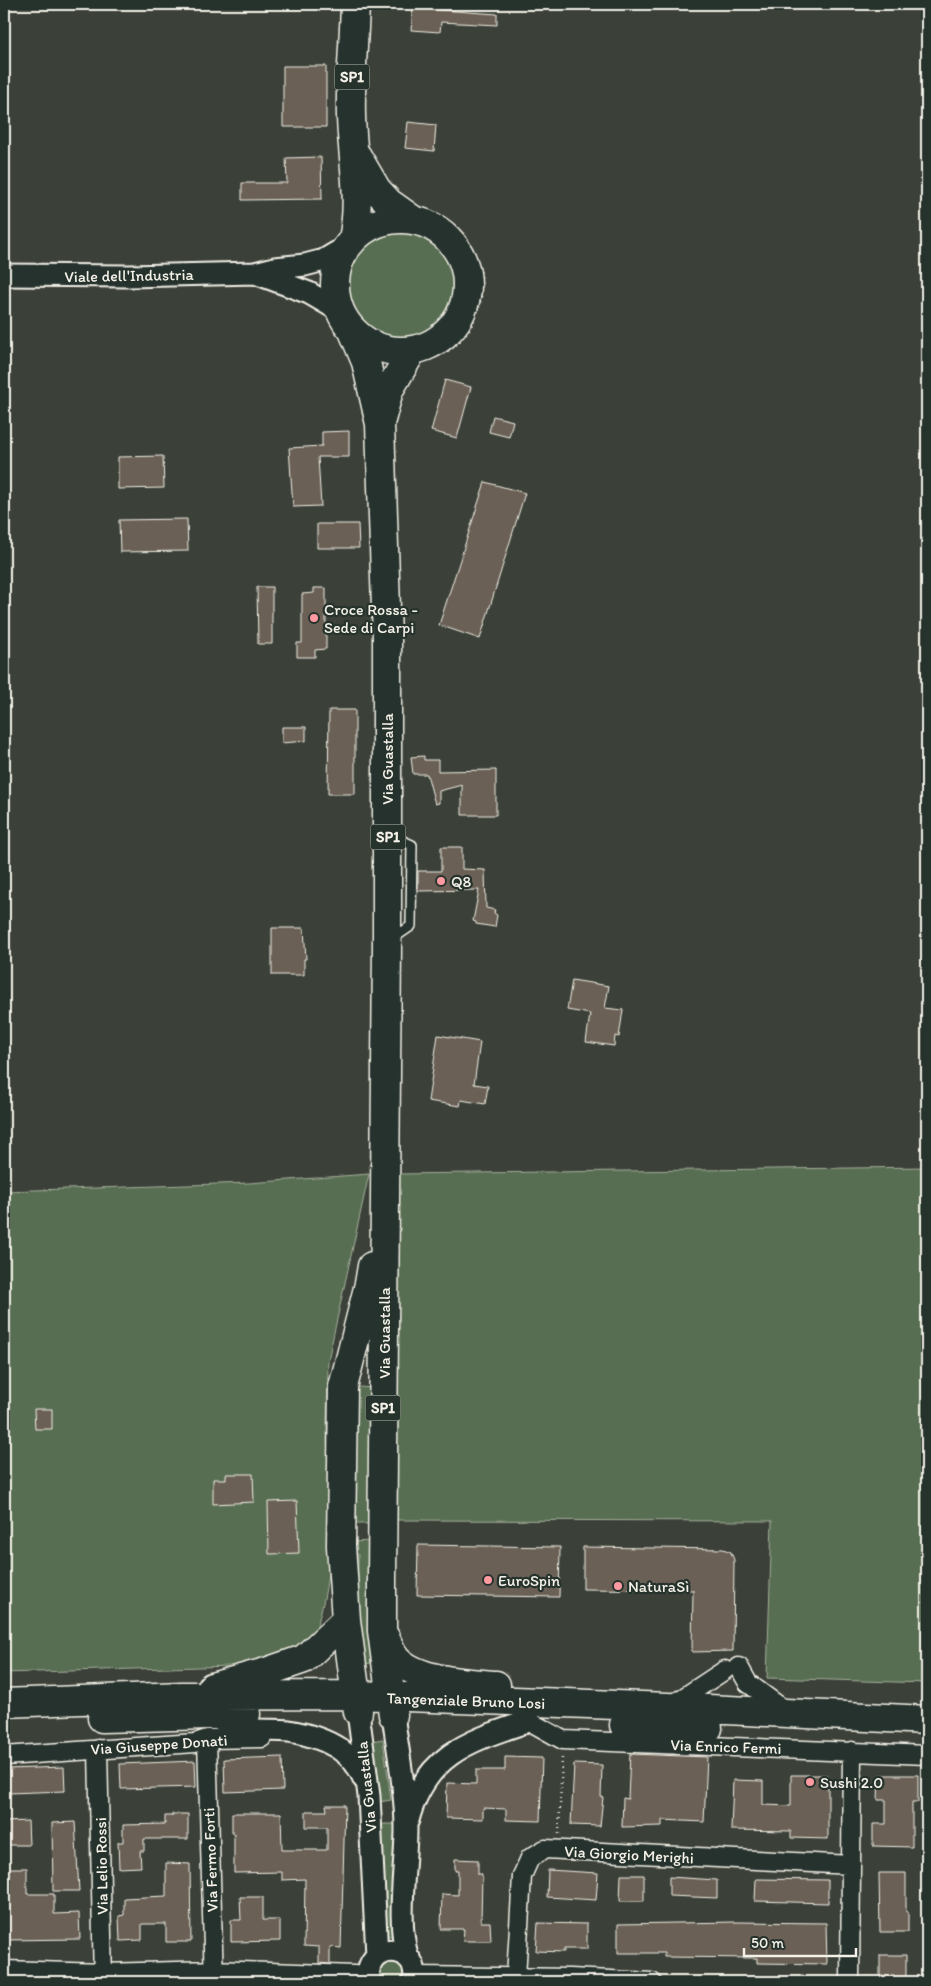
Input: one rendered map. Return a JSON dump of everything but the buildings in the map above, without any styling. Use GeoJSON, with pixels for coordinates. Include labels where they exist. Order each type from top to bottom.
{"type":"FeatureCollection","features":[{"type":"Feature","properties":{"kind":"main road","name":"SP1"},"geometry":{"type":"LineString","coordinates":[[350,243],[356,223],[357,197],[351,115],[355,4]]}},
{"type":"Feature","properties":{"kind":"main road"},"geometry":{"type":"LineString","coordinates":[[354,150],[377,190],[389,203],[421,216],[449,239],[460,256],[467,275],[467,296],[460,316],[448,332],[432,344],[420,357],[370,344],[346,321],[334,290],[337,268],[350,243],[366,229],[380,222],[421,216]]}},
{"type":"Feature","properties":{"kind":"main road","name":"Via Guastalla"},"geometry":{"type":"LineString","coordinates":[[346,321],[366,362],[380,424],[387,639],[388,834],[382,1631],[392,1706]]}},
{"type":"Feature","properties":{"kind":"main road","name":"Via Guastalla"},"geometry":{"type":"LineString","coordinates":[[380,424],[389,390],[420,357]]}},
{"type":"Feature","properties":{"kind":"main road","name":"Via Guastalla"},"geometry":{"type":"LineString","coordinates":[[357,1704],[346,1620],[341,1532],[343,1387],[369,1284],[385,1185]]}},
{"type":"Feature","properties":{"kind":"main road"},"geometry":{"type":"LineString","coordinates":[[343,1387],[354,1383],[371,1381],[383,1385]]}},
{"type":"Feature","properties":{"kind":"main road"},"geometry":{"type":"LineString","coordinates":[[341,1532],[382,1531]]}},
{"type":"Feature","properties":{"kind":"main road"},"geometry":{"type":"LineString","coordinates":[[182,1696],[304,1659],[346,1620]]}},
{"type":"Feature","properties":{"kind":"main road","name":"Via Guastalla"},"geometry":{"type":"LineString","coordinates":[[382,1631],[395,1657],[404,1666],[423,1674],[465,1682],[552,1691],[604,1705]]}},
{"type":"Feature","properties":{"kind":"main road","name":"Tangenziale Bruno Losi"},"geometry":{"type":"LineString","coordinates":[[4,1703],[182,1696],[392,1706],[529,1721],[927,1737]]}},
{"type":"Feature","properties":{"kind":"main road","name":"Tangenziale Bruno Losi"},"geometry":{"type":"LineString","coordinates":[[4,1720],[209,1727],[357,1704]]}},
{"type":"Feature","properties":{"kind":"main road","name":"Tangenziale Bruno Losi"},"geometry":{"type":"LineString","coordinates":[[392,1706],[604,1705],[927,1720]]}},
{"type":"Feature","properties":{"kind":"street","name":"Viale dell'Industria"},"geometry":{"type":"LineString","coordinates":[[4,275],[129,276],[255,272],[324,260],[350,243]]}},
{"type":"Feature","properties":{"kind":"street","name":"Viale dell'Industria"},"geometry":{"type":"LineString","coordinates":[[255,272],[309,293],[346,321]]}},
{"type":"Feature","properties":{"kind":"street"},"geometry":{"type":"LineString","coordinates":[[668,1707],[732,1668],[748,1683],[789,1713]]}},
{"type":"Feature","properties":{"kind":"street","name":"Via Guastalla"},"geometry":{"type":"LineString","coordinates":[[357,1704],[369,1796],[377,1956]]}},
{"type":"Feature","properties":{"kind":"street","name":"Via Guastalla"},"geometry":{"type":"LineString","coordinates":[[392,1706],[403,1788],[406,1827],[403,1939],[413,1972]]}},
{"type":"Feature","properties":{"kind":"street"},"geometry":{"type":"LineString","coordinates":[[406,1827],[411,1808],[418,1793],[430,1773],[447,1756],[488,1735],[529,1721]]}},
{"type":"Feature","properties":{"kind":"street","name":"Via Enrico Fermi"},"geometry":{"type":"LineString","coordinates":[[529,1721],[563,1740],[927,1755]]}},
{"type":"Feature","properties":{"kind":"street"},"geometry":{"type":"LineString","coordinates":[[209,1727],[288,1731],[315,1738],[343,1751],[356,1763],[363,1776],[369,1796]]}},
{"type":"Feature","properties":{"kind":"street","name":"Via Giuseppe Donati"},"geometry":{"type":"LineString","coordinates":[[4,1756],[195,1743],[209,1727]]}},
{"type":"Feature","properties":{"kind":"street","name":"Via Fermo Forti"},"geometry":{"type":"LineString","coordinates":[[209,1727],[214,1976]]}},
{"type":"Feature","properties":{"kind":"street","name":"Via Lelio Rossi"},"geometry":{"type":"LineString","coordinates":[[98,1749],[103,1978]]}},
{"type":"Feature","properties":{"kind":"street"},"geometry":{"type":"LineString","coordinates":[[850,1982],[852,1751]]}},
{"type":"Feature","properties":{"kind":"street","name":"Via Giorgio Merighi"},"geometry":{"type":"LineString","coordinates":[[516,1977],[522,1876],[530,1858],[545,1849],[851,1865]]}},
{"type":"Feature","properties":{"kind":"street"},"geometry":{"type":"LineString","coordinates":[[4,1970],[103,1978],[354,1975],[369,1980],[370,1965],[377,1956],[383,1952],[396,1951],[413,1972],[652,1982]]}},
{"type":"Feature","properties":{"kind":"path"},"geometry":{"type":"LineString","coordinates":[[420,357],[453,347],[477,313],[483,293],[478,259],[467,240],[451,224],[421,216]]}},
{"type":"Feature","properties":{"kind":"path"},"geometry":{"type":"LineString","coordinates":[[558,1850],[563,1740]]}},
{"type":"Feature","properties":{"kind":"green space"},"geometry":{"type":"Polygon","coordinates":[[[401,231],[422,235],[439,247],[451,264],[455,285],[451,306],[439,323],[422,335],[401,339],[380,335],[363,323],[351,306],[347,285],[351,264],[363,247],[380,235],[401,231]]]}},
{"type":"Feature","properties":{"kind":"green space"},"geometry":{"type":"Polygon","coordinates":[[[927,1167],[927,1683],[767,1678],[772,1521],[395,1520],[398,1174],[927,1167]]]}},
{"type":"Feature","properties":{"kind":"green space"},"geometry":{"type":"Polygon","coordinates":[[[369,1174],[328,1360],[327,1426],[330,1564],[318,1623],[312,1636],[292,1654],[265,1665],[4,1673],[4,1191],[249,1183],[369,1174]]]}},
{"type":"Feature","properties":{"kind":"green space"},"geometry":{"type":"Polygon","coordinates":[[[359,1387],[375,1388],[375,1524],[347,1524],[353,1391],[359,1387]]]}},
{"type":"Feature","properties":{"kind":"green space"},"geometry":{"type":"Polygon","coordinates":[[[373,1541],[377,1662],[364,1664],[357,1622],[358,1555],[353,1549],[352,1542],[373,1541]]]}},
{"type":"Feature","properties":{"kind":"green space"},"geometry":{"type":"Polygon","coordinates":[[[383,1739],[391,1800],[379,1802],[371,1741],[383,1739]]]}},
{"type":"Feature","properties":{"kind":"green space"},"geometry":{"type":"Polygon","coordinates":[[[380,1824],[395,1824],[398,1936],[383,1936],[380,1824]]]}},
{"type":"Feature","properties":{"kind":"green space"},"geometry":{"type":"Polygon","coordinates":[[[395,1961],[403,1966],[406,1977],[403,1982],[382,1982],[379,1970],[386,1962],[395,1961]]]}},
{"type":"Feature","properties":{"kind":"place","name":"Croce Rossa - Sede di Carpi"},"geometry":{"type":"Point","coordinates":[314,618]}},
{"type":"Feature","properties":{"kind":"place","name":"Q8"},"geometry":{"type":"Point","coordinates":[441,881]}},
{"type":"Feature","properties":{"kind":"place","name":"EuroSpin"},"geometry":{"type":"Point","coordinates":[488,1580]}},
{"type":"Feature","properties":{"kind":"place","name":"NaturaSì"},"geometry":{"type":"Point","coordinates":[618,1586]}},
{"type":"Feature","properties":{"kind":"place","name":"Sushi 2.0"},"geometry":{"type":"Point","coordinates":[810,1782]}}]}
